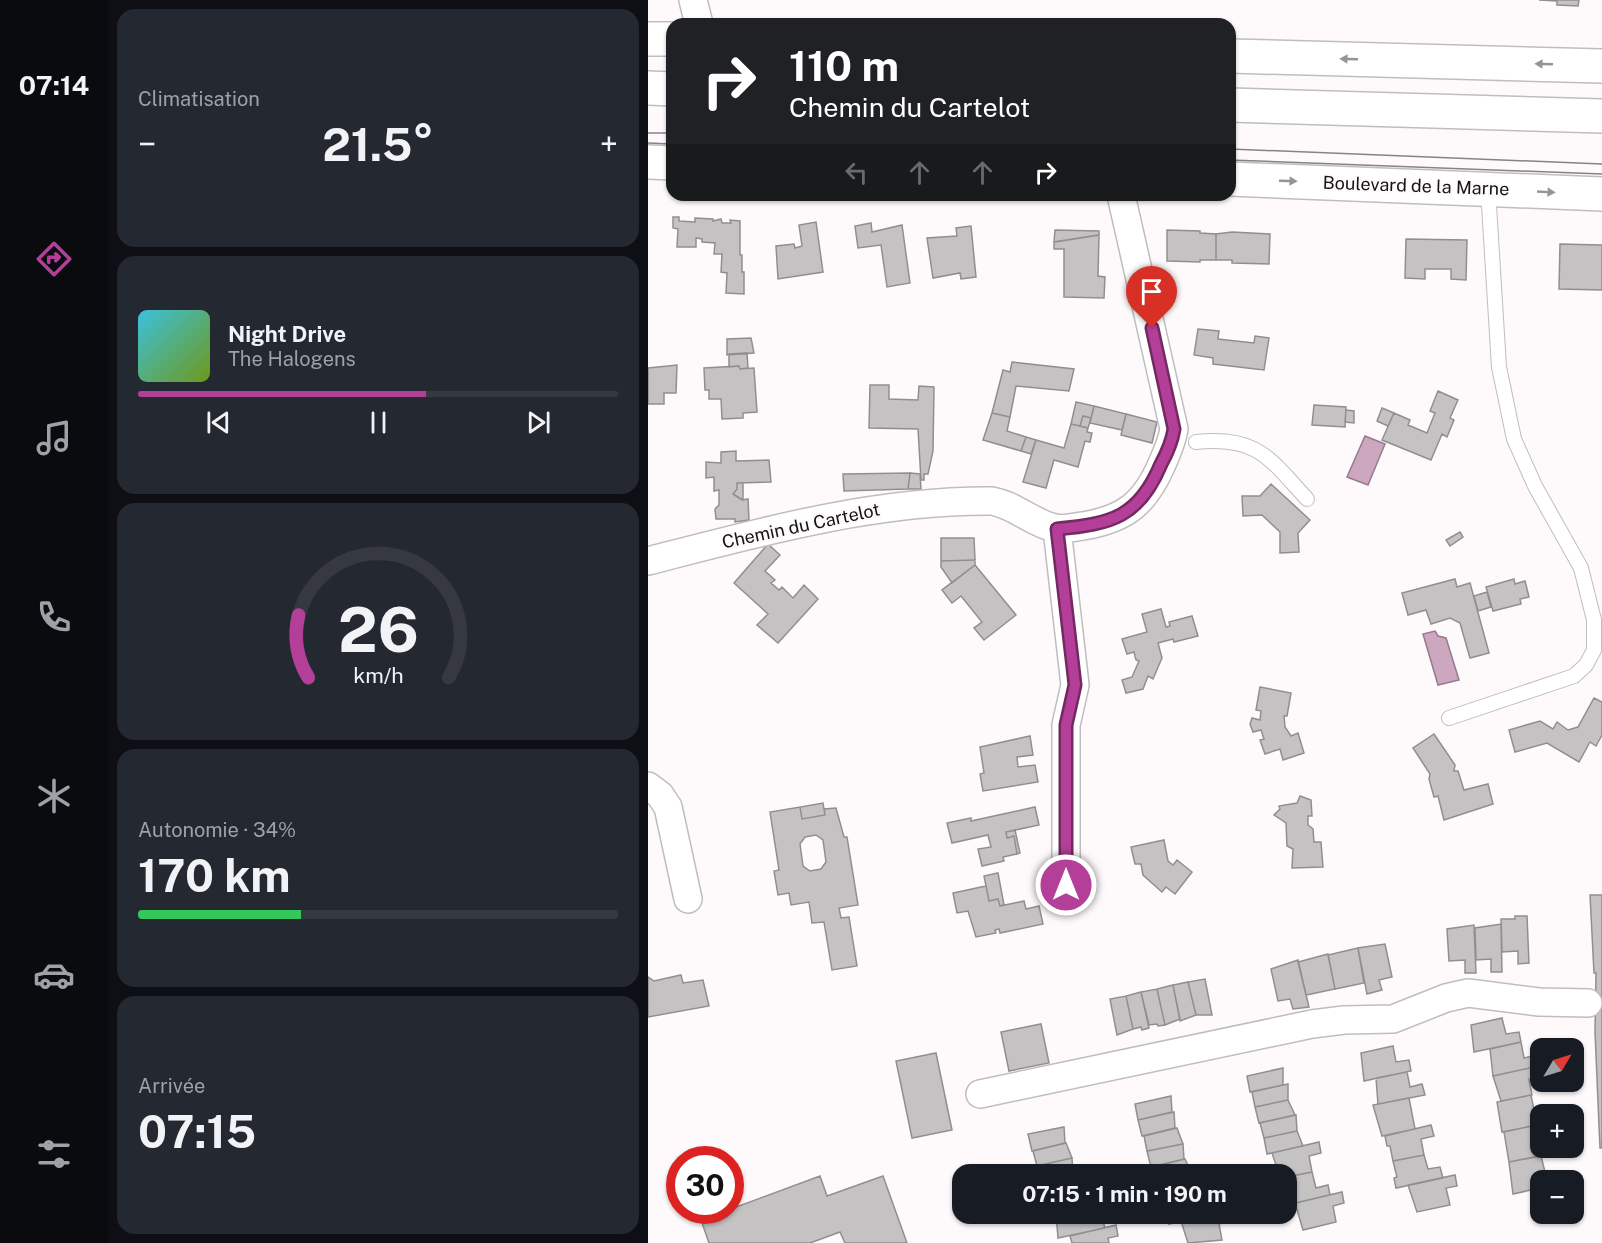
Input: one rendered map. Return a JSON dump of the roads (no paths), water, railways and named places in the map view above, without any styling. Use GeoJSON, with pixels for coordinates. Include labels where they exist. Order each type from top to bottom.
{"type":"FeatureCollection","features":[{"type":"Feature","properties":{"kind":"street"},"geometry":{"type":"LineString","coordinates":[[693,0],[698,18]]}},
{"type":"Feature","properties":{"kind":"street"},"geometry":{"type":"LineString","coordinates":[[648,39],[666,39]]}},
{"type":"Feature","properties":{"kind":"street"},"geometry":{"type":"LineString","coordinates":[[1236,56],[1602,66]]}},
{"type":"Feature","properties":{"kind":"street"},"geometry":{"type":"LineString","coordinates":[[648,88],[666,89]]}},
{"type":"Feature","properties":{"kind":"street"},"geometry":{"type":"LineString","coordinates":[[1236,105],[1602,116]]}},
{"type":"Feature","properties":{"kind":"street"},"geometry":{"type":"LineString","coordinates":[[648,108],[666,109]]}},
{"type":"Feature","properties":{"kind":"street"},"geometry":{"type":"LineString","coordinates":[[1236,125],[1602,136]]}},
{"type":"Feature","properties":{"kind":"street"},"geometry":{"type":"LineString","coordinates":[[648,162],[666,163]]}},
{"type":"Feature","properties":{"kind":"street","name":"Boulevard de la Marne"},"geometry":{"type":"LineString","coordinates":[[1236,180],[1602,194]]}},
{"type":"Feature","properties":{"kind":"street"},"geometry":{"type":"LineString","coordinates":[[1066,885],[1066,725],[1075,685],[1057,529],[1092,524],[1134,508],[1152,487],[1172,439],[1172,417],[1122,201]]}},
{"type":"Feature","properties":{"kind":"street","name":"Chemin du Cartelot"},"geometry":{"type":"LineString","coordinates":[[648,561],[853,513],[954,502],[1003,503],[1057,529]]}},
{"type":"Feature","properties":{"kind":"street"},"geometry":{"type":"LineString","coordinates":[[648,786],[660,795],[668,807],[688,899]]}},
{"type":"Feature","properties":{"kind":"street"},"geometry":{"type":"LineString","coordinates":[[980,1094],[1312,1024],[1344,1020],[1393,1020],[1456,995],[1482,994],[1539,1002],[1588,1003]]}},
{"type":"Feature","properties":{"kind":"lane"},"geometry":{"type":"LineString","coordinates":[[1449,718],[1574,676],[1586,665],[1594,650],[1594,620],[1581,568],[1534,486],[1514,439],[1499,367],[1488,189]]}},
{"type":"Feature","properties":{"kind":"lane"},"geometry":{"type":"LineString","coordinates":[[1196,442],[1212,440],[1250,445],[1266,455],[1307,499]]}},
{"type":"Feature","properties":{"kind":"tram line"},"geometry":{"type":"LineString","coordinates":[[648,133],[666,133]]}},
{"type":"Feature","properties":{"kind":"tram line"},"geometry":{"type":"LineString","coordinates":[[648,143],[666,144]]}},
{"type":"Feature","properties":{"kind":"tram line"},"geometry":{"type":"LineString","coordinates":[[1236,149],[1602,164]]}},
{"type":"Feature","properties":{"kind":"tram line"},"geometry":{"type":"LineString","coordinates":[[1236,160],[1602,174]]}}]}
